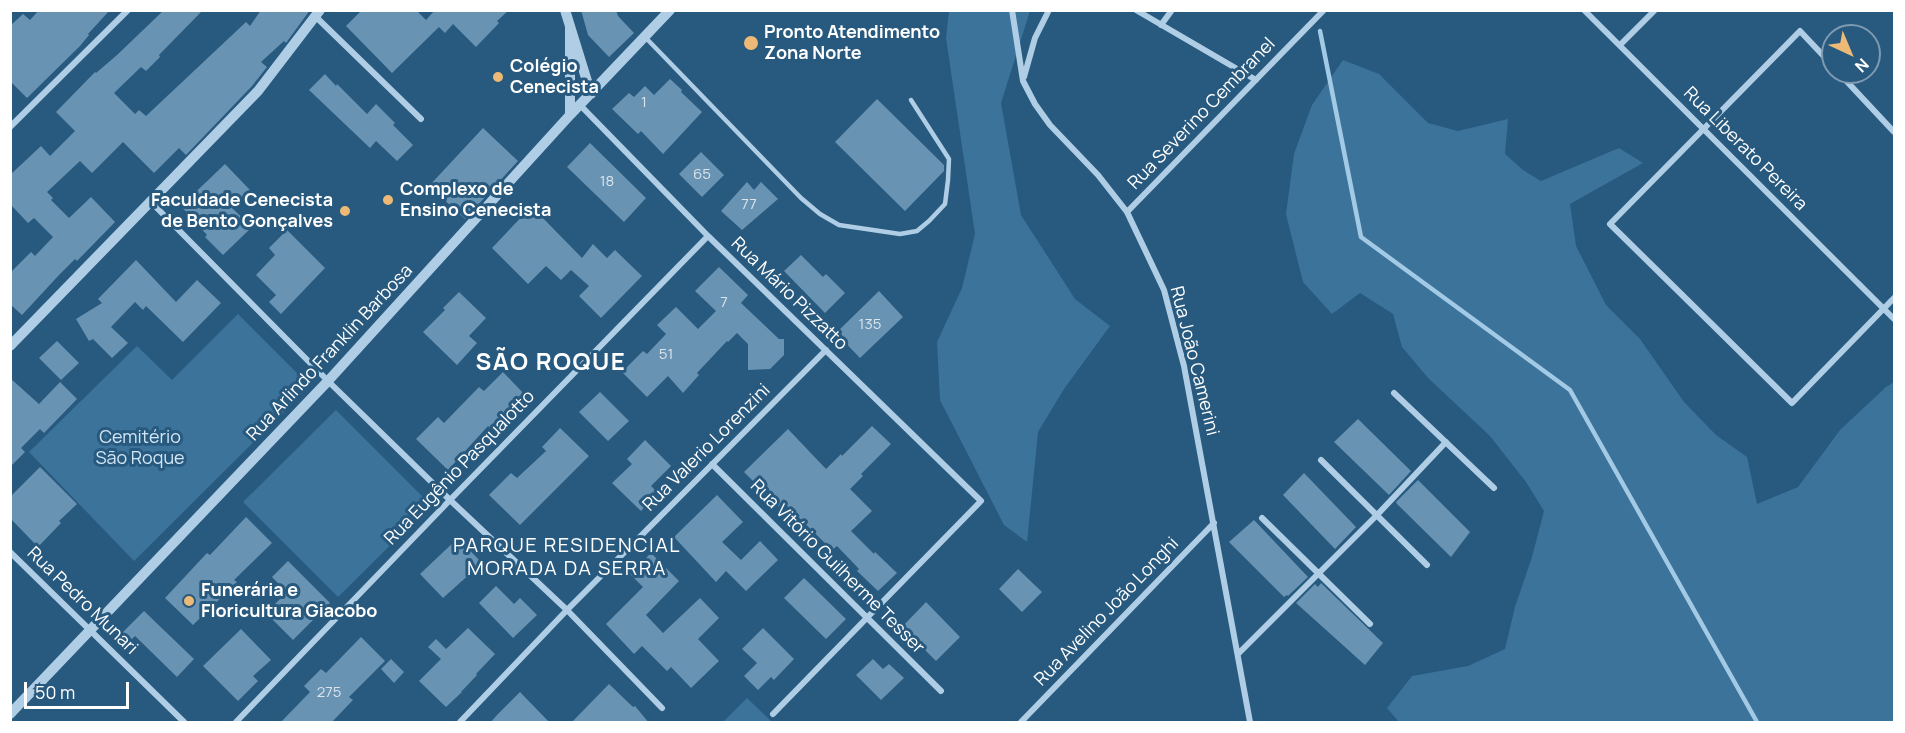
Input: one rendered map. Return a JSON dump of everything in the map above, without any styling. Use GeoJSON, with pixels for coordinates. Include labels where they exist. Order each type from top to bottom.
{"type":"FeatureCollection","features":[{"type":"Feature","properties":{"kind":"street"},"geometry":{"type":"LineString","coordinates":[[10,127],[128,10]]}},
{"type":"Feature","properties":{"kind":"street"},"geometry":{"type":"LineString","coordinates":[[565,10],[591,94]]}},
{"type":"Feature","properties":{"kind":"street","name":"Rua Arlindo Franklin Barbosa"},"geometry":{"type":"LineString","coordinates":[[10,714],[328,381],[670,10]]}},
{"type":"Feature","properties":{"kind":"street","name":"Rua João Camerini"},"geometry":{"type":"LineString","coordinates":[[1012,10],[1023,81],[1035,104],[1050,125],[1098,175],[1127,212],[1164,290],[1184,366],[1250,723]]}},
{"type":"Feature","properties":{"kind":"street"},"geometry":{"type":"LineString","coordinates":[[1023,81],[1035,38],[1049,10]]}},
{"type":"Feature","properties":{"kind":"street"},"geometry":{"type":"LineString","coordinates":[[1136,10],[1256,80]]}},
{"type":"Feature","properties":{"kind":"street"},"geometry":{"type":"LineString","coordinates":[[1161,25],[1172,10]]}},
{"type":"Feature","properties":{"kind":"street","name":"Rua Severino Cembranel"},"geometry":{"type":"LineString","coordinates":[[1127,212],[1324,10]]}},
{"type":"Feature","properties":{"kind":"street","name":"Rua Liberato Pereira"},"geometry":{"type":"LineString","coordinates":[[1584,10],[1894,319]]}},
{"type":"Feature","properties":{"kind":"street"},"geometry":{"type":"LineString","coordinates":[[1620,45],[1655,10]]}},
{"type":"Feature","properties":{"kind":"street"},"geometry":{"type":"LineString","coordinates":[[12,340],[258,91],[318,13],[421,119]]}},
{"type":"Feature","properties":{"kind":"street"},"geometry":{"type":"LineString","coordinates":[[570,27],[570,116]]}},
{"type":"Feature","properties":{"kind":"street"},"geometry":{"type":"LineString","coordinates":[[1821,53],[1800,31],[1610,224],[1792,403],[1894,298]]}},
{"type":"Feature","properties":{"kind":"street"},"geometry":{"type":"LineString","coordinates":[[1849,84],[1894,132]]}},
{"type":"Feature","properties":{"kind":"street","name":"Rua Mário Pizzatto"},"geometry":{"type":"LineString","coordinates":[[580,105],[708,236],[981,501],[867,618]]}},
{"type":"Feature","properties":{"kind":"street"},"geometry":{"type":"LineString","coordinates":[[150,201],[328,381],[567,610],[662,708]]}},
{"type":"Feature","properties":{"kind":"street","name":"Rua Eugênio Pasqualotto"},"geometry":{"type":"LineString","coordinates":[[236,723],[708,236]]}},
{"type":"Feature","properties":{"kind":"street","name":"Rua Valerio Lorenzini"},"geometry":{"type":"LineString","coordinates":[[460,723],[567,610],[826,350]]}},
{"type":"Feature","properties":{"kind":"street"},"geometry":{"type":"LineString","coordinates":[[1394,393],[1494,488]]}},
{"type":"Feature","properties":{"kind":"street"},"geometry":{"type":"LineString","coordinates":[[1238,654],[1377,515],[1446,442]]}},
{"type":"Feature","properties":{"kind":"street"},"geometry":{"type":"LineString","coordinates":[[1321,460],[1427,565]]}},
{"type":"Feature","properties":{"kind":"street","name":"Rua Vitório Guilherme Tesser"},"geometry":{"type":"LineString","coordinates":[[712,464],[941,691]]}},
{"type":"Feature","properties":{"kind":"street"},"geometry":{"type":"LineString","coordinates":[[1262,518],[1370,624]]}},
{"type":"Feature","properties":{"kind":"street","name":"Rua Avelino João Longhi"},"geometry":{"type":"LineString","coordinates":[[1021,723],[1214,523]]}},
{"type":"Feature","properties":{"kind":"street","name":"Rua Pedro Munari"},"geometry":{"type":"LineString","coordinates":[[10,552],[184,723]]}},
{"type":"Feature","properties":{"kind":"street"},"geometry":{"type":"LineString","coordinates":[[773,714],[867,618]]}},
{"type":"Feature","properties":{"kind":"lane"},"geometry":{"type":"LineString","coordinates":[[645,37],[801,198],[820,214],[839,225],[900,234],[917,231],[945,204],[949,159],[910,100]]}},
{"type":"Feature","properties":{"kind":"green space"},"geometry":{"type":"Polygon","coordinates":[[[949,11],[1030,11],[1001,103],[1021,215],[1075,299],[1110,326],[1064,389],[1038,432],[1027,542],[1004,525],[940,400],[937,342],[962,288],[975,234],[946,38],[949,11]]]}},
{"type":"Feature","properties":{"kind":"green space"},"geometry":{"type":"Polygon","coordinates":[[[1343,60],[1379,74],[1428,123],[1458,131],[1508,119],[1505,154],[1523,170],[1541,181],[1619,148],[1643,163],[1570,204],[1576,246],[1606,305],[1640,339],[1684,402],[1716,435],[1747,457],[1757,504],[1798,487],[1840,430],[1894,382],[1894,722],[1399,722],[1387,708],[1412,676],[1468,666],[1505,649],[1544,511],[1526,482],[1490,436],[1428,378],[1402,347],[1393,314],[1360,293],[1332,314],[1303,282],[1286,214],[1294,154],[1312,105],[1343,60]]]}},
{"type":"Feature","properties":{"kind":"green space","name":"Cemitério São Roque"},"geometry":{"type":"Polygon","coordinates":[[[238,314],[310,386],[134,561],[29,452],[137,346],[172,380],[238,314]]]}},
{"type":"Feature","properties":{"kind":"green space"},"geometry":{"type":"Polygon","coordinates":[[[336,410],[431,505],[338,597],[243,502],[336,410]]]}},
{"type":"Feature","properties":{"kind":"green space"},"geometry":{"type":"Polygon","coordinates":[[[747,698],[772,722],[723,722],[747,698]]]}},
{"type":"Feature","properties":{"kind":"building"},"geometry":{"type":"Polygon","coordinates":[[[39,10],[110,10],[80,46],[27,98],[10,81],[10,26],[23,14],[30,20],[39,10]]]}},
{"type":"Feature","properties":{"kind":"building"},"geometry":{"type":"Polygon","coordinates":[[[164,10],[203,10],[146,71],[141,67],[114,93],[135,114],[139,110],[146,116],[246,22],[250,26],[261,10],[310,10],[286,43],[284,41],[261,62],[267,67],[252,86],[186,155],[179,148],[154,173],[123,142],[92,173],[80,161],[47,192],[53,198],[51,200],[69,218],[91,197],[115,222],[77,261],[75,259],[59,275],[22,315],[10,304],[10,273],[31,252],[35,256],[53,237],[34,218],[28,223],[10,204],[10,175],[41,146],[50,156],[75,131],[56,112],[95,72],[117,55],[164,10]]]}},
{"type":"Feature","properties":{"kind":"building"},"geometry":{"type":"Polygon","coordinates":[[[362,10],[416,10],[426,20],[435,10],[509,10],[476,47],[453,24],[445,33],[439,27],[392,73],[346,26],[362,10]]]}},
{"type":"Feature","properties":{"kind":"building"},"geometry":{"type":"Polygon","coordinates":[[[581,10],[616,10],[618,16],[634,33],[609,57],[588,35],[581,10]]]}},
{"type":"Feature","properties":{"kind":"building"},"geometry":{"type":"Polygon","coordinates":[[[325,74],[367,114],[376,104],[413,145],[397,161],[376,141],[370,148],[309,90],[325,74]]]}},
{"type":"Feature","properties":{"kind":"building"},"geometry":{"type":"Polygon","coordinates":[[[670,79],[702,112],[663,154],[641,131],[638,134],[612,109],[629,93],[634,97],[645,86],[654,95],[670,79]]]}},
{"type":"Feature","properties":{"kind":"building"},"geometry":{"type":"Polygon","coordinates":[[[877,99],[944,165],[944,171],[905,211],[835,142],[877,99]]]}},
{"type":"Feature","properties":{"kind":"building"},"geometry":{"type":"Polygon","coordinates":[[[483,128],[518,161],[465,219],[429,186],[483,128]]]}},
{"type":"Feature","properties":{"kind":"building"},"geometry":{"type":"Polygon","coordinates":[[[590,143],[646,198],[624,222],[567,167],[590,143]]]}},
{"type":"Feature","properties":{"kind":"building"},"geometry":{"type":"Polygon","coordinates":[[[701,152],[724,175],[702,197],[679,174],[701,152]]]}},
{"type":"Feature","properties":{"kind":"building"},"geometry":{"type":"Polygon","coordinates":[[[225,164],[250,190],[232,208],[252,227],[223,255],[205,237],[207,235],[181,206],[225,164]]]}},
{"type":"Feature","properties":{"kind":"building"},"geometry":{"type":"Polygon","coordinates":[[[747,182],[754,190],[761,182],[778,199],[742,230],[721,211],[747,182]]]}},
{"type":"Feature","properties":{"kind":"building"},"geometry":{"type":"Polygon","coordinates":[[[528,210],[535,218],[539,214],[582,258],[593,244],[607,258],[615,250],[642,276],[601,318],[579,296],[589,286],[571,270],[561,280],[546,266],[528,284],[492,248],[528,210]]]}},
{"type":"Feature","properties":{"kind":"building"},"geometry":{"type":"Polygon","coordinates":[[[287,230],[325,268],[281,314],[269,302],[276,295],[256,275],[275,255],[269,248],[287,230]]]}},
{"type":"Feature","properties":{"kind":"building"},"geometry":{"type":"Polygon","coordinates":[[[801,255],[823,277],[826,274],[845,293],[825,313],[784,271],[801,255]]]}},
{"type":"Feature","properties":{"kind":"building"},"geometry":{"type":"Polygon","coordinates":[[[136,260],[176,302],[197,280],[221,303],[183,342],[146,306],[143,310],[135,302],[111,327],[128,343],[112,358],[93,339],[89,341],[76,319],[102,303],[98,299],[136,260]]]}},
{"type":"Feature","properties":{"kind":"building"},"geometry":{"type":"Polygon","coordinates":[[[719,267],[748,295],[741,303],[779,339],[784,339],[784,355],[770,369],[748,370],[748,344],[737,333],[697,373],[699,375],[683,393],[668,376],[647,397],[622,372],[643,351],[647,354],[666,334],[657,325],[676,307],[698,329],[716,311],[695,291],[719,267]]]}},
{"type":"Feature","properties":{"kind":"building"},"geometry":{"type":"Polygon","coordinates":[[[879,291],[903,317],[860,358],[836,333],[879,291]]]}},
{"type":"Feature","properties":{"kind":"building"},"geometry":{"type":"Polygon","coordinates":[[[459,292],[486,318],[469,336],[477,343],[457,365],[423,332],[459,292]]]}},
{"type":"Feature","properties":{"kind":"building"},"geometry":{"type":"Polygon","coordinates":[[[57,341],[79,363],[61,380],[39,358],[57,341]]]}},
{"type":"Feature","properties":{"kind":"building"},"geometry":{"type":"Polygon","coordinates":[[[503,372],[527,397],[511,413],[507,410],[490,428],[488,426],[448,470],[416,439],[438,417],[444,423],[479,387],[484,391],[503,372]]]}},
{"type":"Feature","properties":{"kind":"building"},"geometry":{"type":"Polygon","coordinates":[[[10,378],[39,404],[60,382],[77,399],[44,433],[40,429],[21,448],[25,452],[10,467],[10,378]]]}},
{"type":"Feature","properties":{"kind":"building"},"geometry":{"type":"Polygon","coordinates":[[[600,392],[629,421],[608,441],[579,412],[600,392]]]}},
{"type":"Feature","properties":{"kind":"building"},"geometry":{"type":"Polygon","coordinates":[[[1358,419],[1411,471],[1389,495],[1334,442],[1358,419]]]}},
{"type":"Feature","properties":{"kind":"building"},"geometry":{"type":"Polygon","coordinates":[[[872,426],[891,444],[861,474],[863,476],[850,489],[872,511],[851,531],[897,573],[878,591],[857,571],[859,569],[837,546],[832,550],[784,503],[780,508],[744,472],[788,429],[826,469],[872,426]]]}},
{"type":"Feature","properties":{"kind":"building"},"geometry":{"type":"Polygon","coordinates":[[[560,428],[589,456],[520,525],[489,495],[511,473],[517,478],[546,451],[542,447],[560,428]]]}},
{"type":"Feature","properties":{"kind":"building"},"geometry":{"type":"Polygon","coordinates":[[[645,440],[671,466],[651,486],[658,493],[641,511],[612,483],[632,464],[627,459],[645,440]]]}},
{"type":"Feature","properties":{"kind":"building"},"geometry":{"type":"Polygon","coordinates":[[[40,467],[77,504],[59,521],[61,523],[38,547],[10,518],[10,497],[40,467]]]}},
{"type":"Feature","properties":{"kind":"building"},"geometry":{"type":"Polygon","coordinates":[[[1304,473],[1356,527],[1335,549],[1283,495],[1304,473]]]}},
{"type":"Feature","properties":{"kind":"building"},"geometry":{"type":"Polygon","coordinates":[[[1418,480],[1470,532],[1451,557],[1396,502],[1418,480]]]}},
{"type":"Feature","properties":{"kind":"building"},"geometry":{"type":"Polygon","coordinates":[[[717,495],[743,522],[722,542],[741,560],[760,541],[778,560],[746,591],[726,571],[716,582],[674,537],[717,495]]]}},
{"type":"Feature","properties":{"kind":"building"},"geometry":{"type":"Polygon","coordinates":[[[246,517],[272,543],[234,580],[237,582],[193,625],[165,598],[207,553],[210,555],[246,517]]]}},
{"type":"Feature","properties":{"kind":"building"},"geometry":{"type":"Polygon","coordinates":[[[1254,520],[1308,577],[1288,596],[1284,597],[1229,542],[1254,520]]]}},
{"type":"Feature","properties":{"kind":"building"},"geometry":{"type":"Polygon","coordinates":[[[458,538],[482,563],[443,598],[420,574],[458,538]]]}},
{"type":"Feature","properties":{"kind":"building"},"geometry":{"type":"Polygon","coordinates":[[[651,553],[679,581],[646,615],[663,633],[700,598],[719,618],[698,639],[719,661],[691,688],[671,667],[667,671],[642,646],[634,654],[606,624],[643,587],[630,574],[651,553]]]}},
{"type":"Feature","properties":{"kind":"building"},"geometry":{"type":"Polygon","coordinates":[[[288,561],[330,603],[293,640],[266,613],[287,592],[272,577],[288,561]]]}},
{"type":"Feature","properties":{"kind":"building"},"geometry":{"type":"Polygon","coordinates":[[[1018,569],[1042,592],[1022,612],[999,589],[1018,569]]]}},
{"type":"Feature","properties":{"kind":"building"},"geometry":{"type":"Polygon","coordinates":[[[804,578],[846,619],[826,639],[784,598],[804,578]]]}},
{"type":"Feature","properties":{"kind":"building"},"geometry":{"type":"Polygon","coordinates":[[[1321,583],[1383,643],[1365,665],[1296,603],[1315,584],[1318,587],[1321,583]]]}},
{"type":"Feature","properties":{"kind":"building"},"geometry":{"type":"Polygon","coordinates":[[[496,586],[514,604],[520,598],[537,615],[513,638],[479,603],[496,586]]]}},
{"type":"Feature","properties":{"kind":"building"},"geometry":{"type":"Polygon","coordinates":[[[926,602],[960,637],[936,661],[902,627],[926,602]]]}},
{"type":"Feature","properties":{"kind":"building"},"geometry":{"type":"Polygon","coordinates":[[[144,611],[194,659],[177,677],[135,636],[129,642],[121,634],[144,611]]]}},
{"type":"Feature","properties":{"kind":"building"},"geometry":{"type":"Polygon","coordinates":[[[468,628],[495,654],[446,707],[419,681],[441,659],[428,647],[436,639],[446,649],[468,628]]]}},
{"type":"Feature","properties":{"kind":"building"},"geometry":{"type":"Polygon","coordinates":[[[763,628],[794,659],[774,680],[771,677],[758,690],[744,676],[757,663],[742,649],[763,628]]]}},
{"type":"Feature","properties":{"kind":"building"},"geometry":{"type":"Polygon","coordinates":[[[241,629],[271,660],[253,676],[258,681],[238,701],[203,666],[241,629]]]}},
{"type":"Feature","properties":{"kind":"building"},"geometry":{"type":"Polygon","coordinates":[[[361,637],[385,661],[349,697],[353,700],[331,723],[280,723],[310,692],[304,686],[321,669],[326,673],[361,637]]]}},
{"type":"Feature","properties":{"kind":"building"},"geometry":{"type":"Polygon","coordinates":[[[391,659],[404,672],[394,683],[381,669],[391,659]]]}},
{"type":"Feature","properties":{"kind":"building"},"geometry":{"type":"Polygon","coordinates":[[[873,659],[883,669],[889,664],[904,678],[881,700],[856,675],[873,659]]]}},
{"type":"Feature","properties":{"kind":"building"},"geometry":{"type":"Polygon","coordinates":[[[609,684],[633,707],[635,706],[649,723],[571,723],[609,684]]]}},
{"type":"Feature","properties":{"kind":"building"},"geometry":{"type":"Polygon","coordinates":[[[520,692],[550,723],[490,723],[497,715],[520,692]]]}},
{"type":"Feature","properties":{"kind":"waterway"},"geometry":{"type":"LineString","coordinates":[[1320,31],[1361,237],[1570,390],[1757,722]]}},
{"type":"Feature","properties":{"kind":"place","name":"Pronto Atendimento Zona Norte"},"geometry":{"type":"Point","coordinates":[751,43]}},
{"type":"Feature","properties":{"kind":"place","name":"Colégio Cenecista"},"geometry":{"type":"Point","coordinates":[498,77]}},
{"type":"Feature","properties":{"kind":"place","name":"Complexo de Ensino Cenecista"},"geometry":{"type":"Point","coordinates":[388,200]}},
{"type":"Feature","properties":{"kind":"place","name":"Faculdade Cenecista de Bento Gonçalves"},"geometry":{"type":"Point","coordinates":[345,211]}},
{"type":"Feature","properties":{"kind":"place","name":"Funerária e Floricultura Giacobo"},"geometry":{"type":"Point","coordinates":[189,601]}},
{"type":"Feature","properties":{"kind":"district","name":"SÃO ROQUE"},"geometry":{"type":"Point","coordinates":[551,363]}},
{"type":"Feature","properties":{"kind":"district","name":"PARQUE RESIDENCIAL MORADA DA SERRA"},"geometry":{"type":"Point","coordinates":[567,558]}}]}
